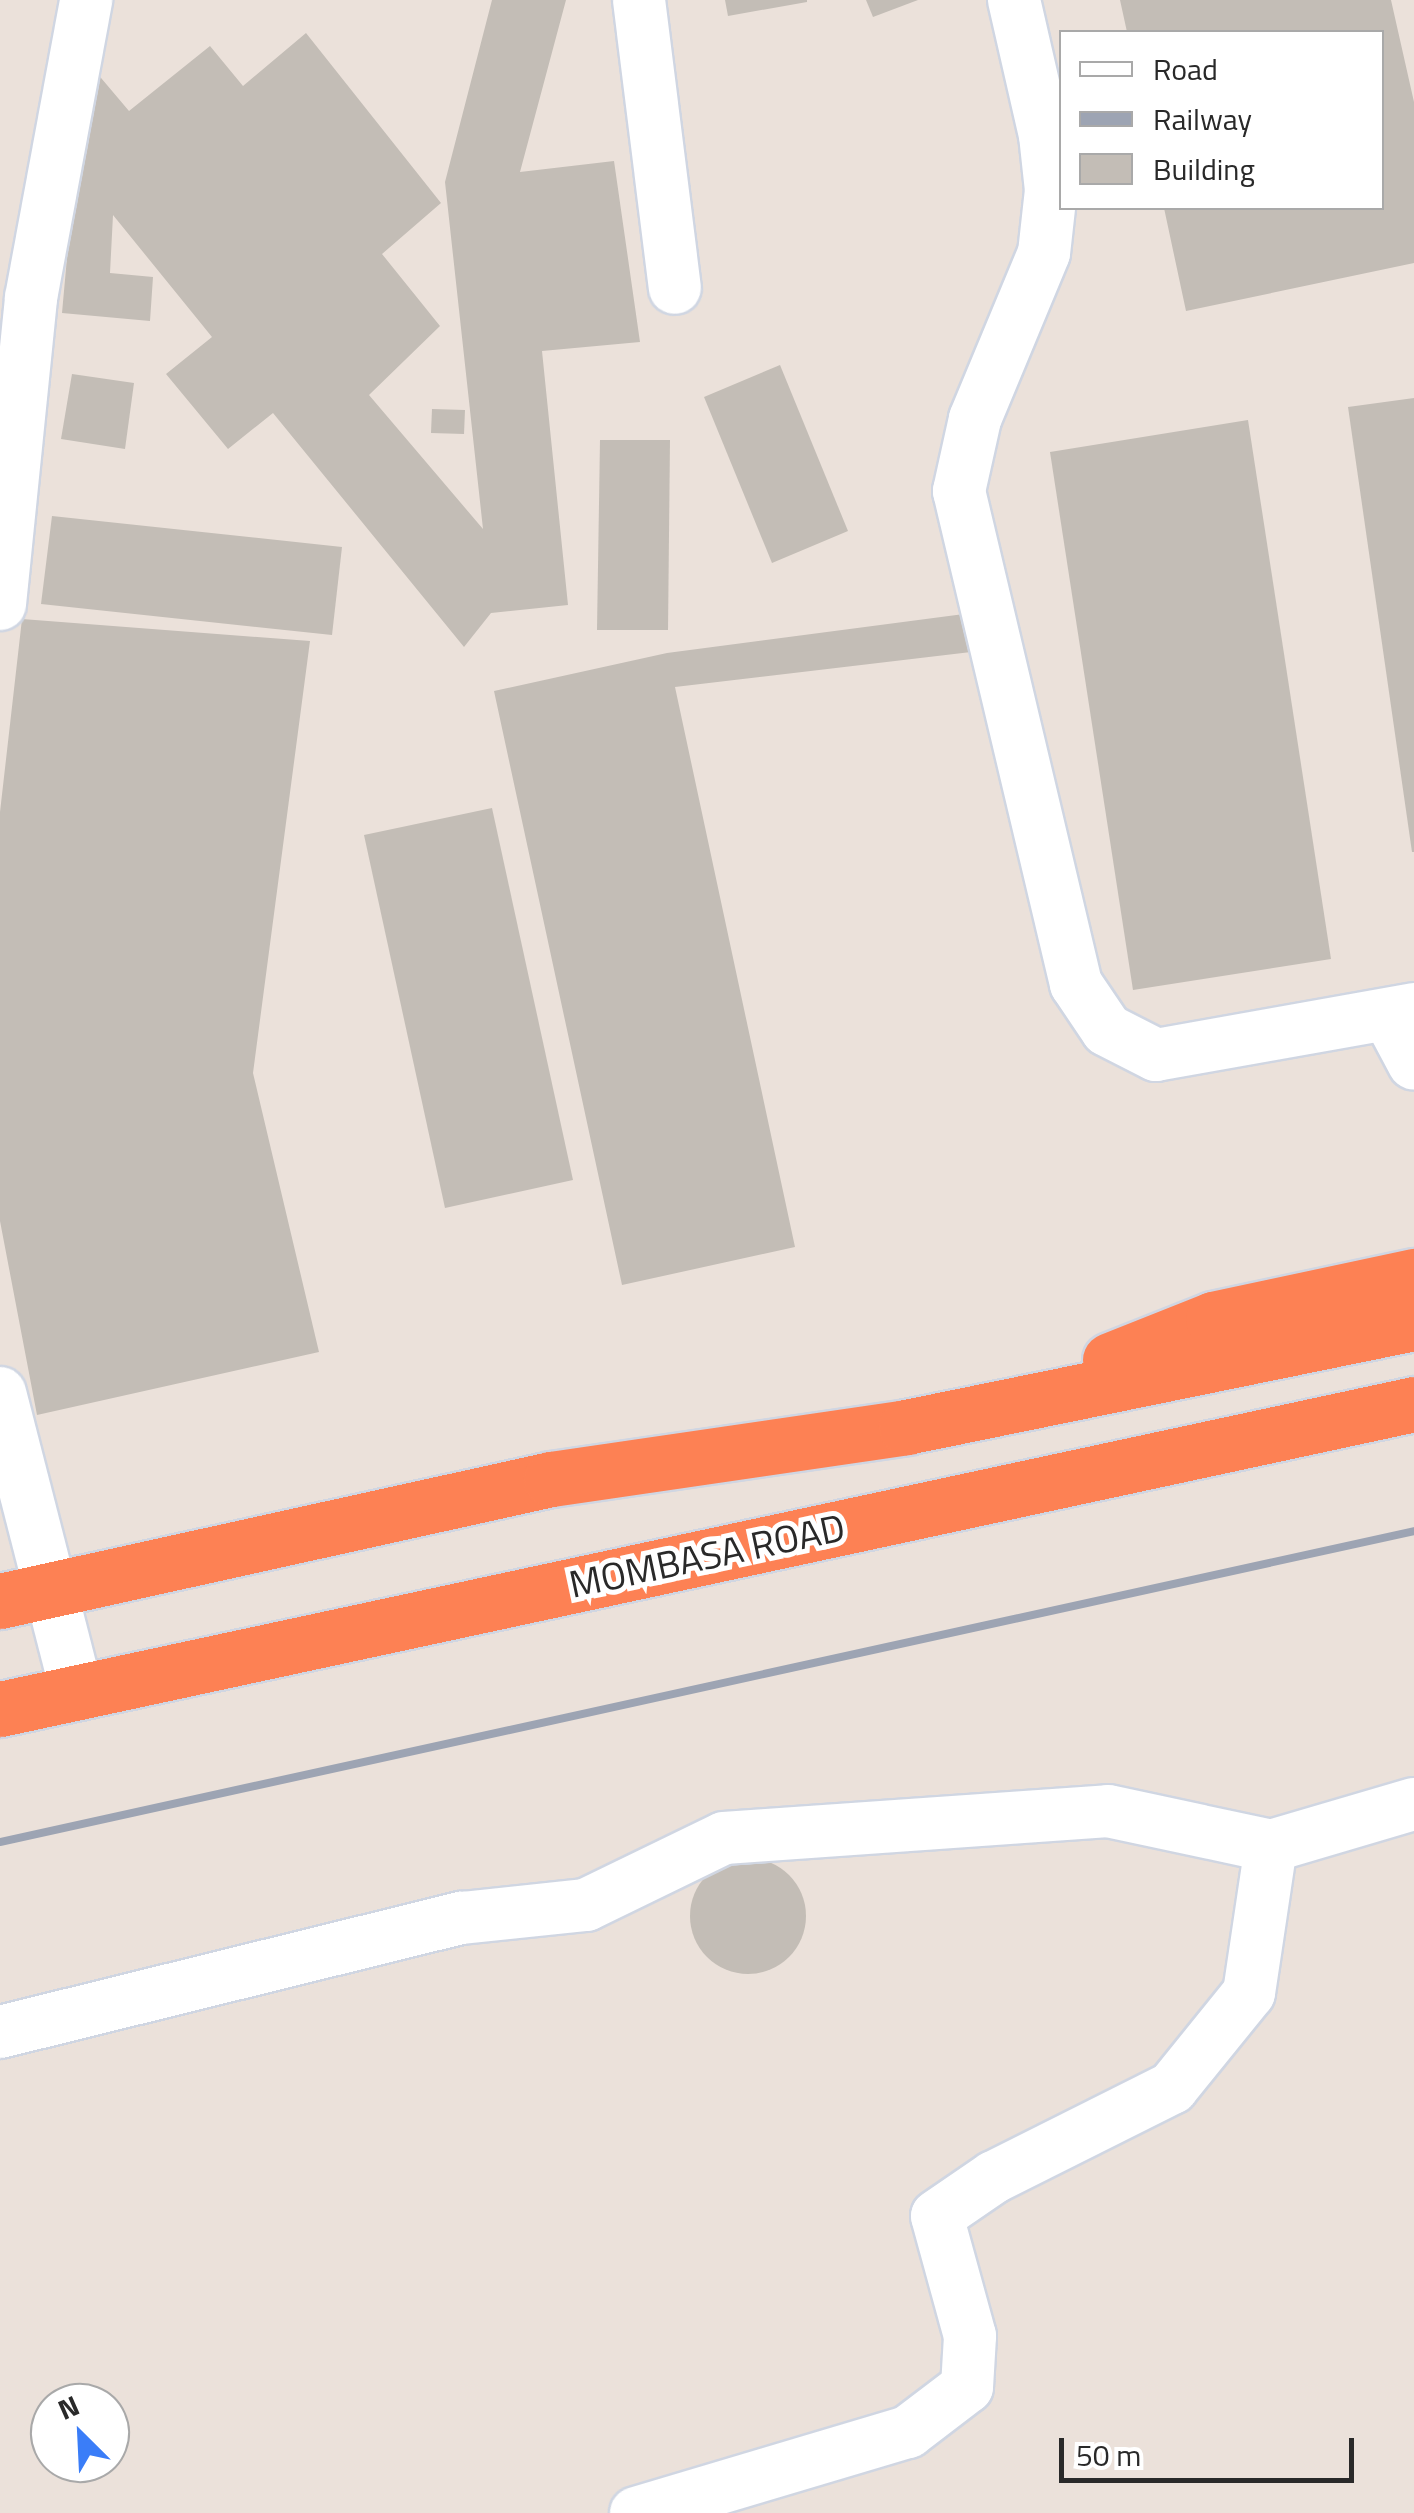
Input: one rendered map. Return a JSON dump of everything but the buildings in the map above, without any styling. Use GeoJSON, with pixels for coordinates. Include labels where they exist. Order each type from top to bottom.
{"type":"FeatureCollection","features":[{"type":"Feature","properties":{"kind":"highway"},"geometry":{"type":"LineString","coordinates":[[967,1415],[1213,1319],[1414,1276]]}},
{"type":"Feature","properties":{"kind":"highway"},"geometry":{"type":"LineString","coordinates":[[26,1594],[551,1479],[967,1415],[1414,1323]]}},
{"type":"Feature","properties":{"kind":"highway","name":"MOMBASA ROAD"},"geometry":{"type":"LineString","coordinates":[[0,1710],[76,1689],[1414,1404]]}},
{"type":"Feature","properties":{"kind":"street"},"geometry":{"type":"LineString","coordinates":[[0,604],[31,298],[86,0]]}},
{"type":"Feature","properties":{"kind":"street"},"geometry":{"type":"LineString","coordinates":[[638,0],[675,288]]}},
{"type":"Feature","properties":{"kind":"street"},"geometry":{"type":"LineString","coordinates":[[1014,0],[1046,135],[1051,190],[1044,253],[975,419],[959,491],[1076,984],[1107,1030],[1156,1056],[1401,1012],[1414,1064]]}},
{"type":"Feature","properties":{"kind":"street"},"geometry":{"type":"LineString","coordinates":[[0,1392],[26,1594],[76,1689]]}},
{"type":"Feature","properties":{"kind":"street"},"geometry":{"type":"LineString","coordinates":[[0,2032],[462,1918],[586,1906],[724,1838],[1108,1811],[1271,1846],[1414,1804]]}},
{"type":"Feature","properties":{"kind":"street"},"geometry":{"type":"LineString","coordinates":[[636,2513],[908,2432],[967,2388],[970,2336],[937,2216],[994,2177],[1172,2088],[1249,1994],[1271,1846]]}},
{"type":"Feature","properties":{"kind":"railway"},"geometry":{"type":"LineString","coordinates":[[0,1842],[1414,1531]]}}]}
